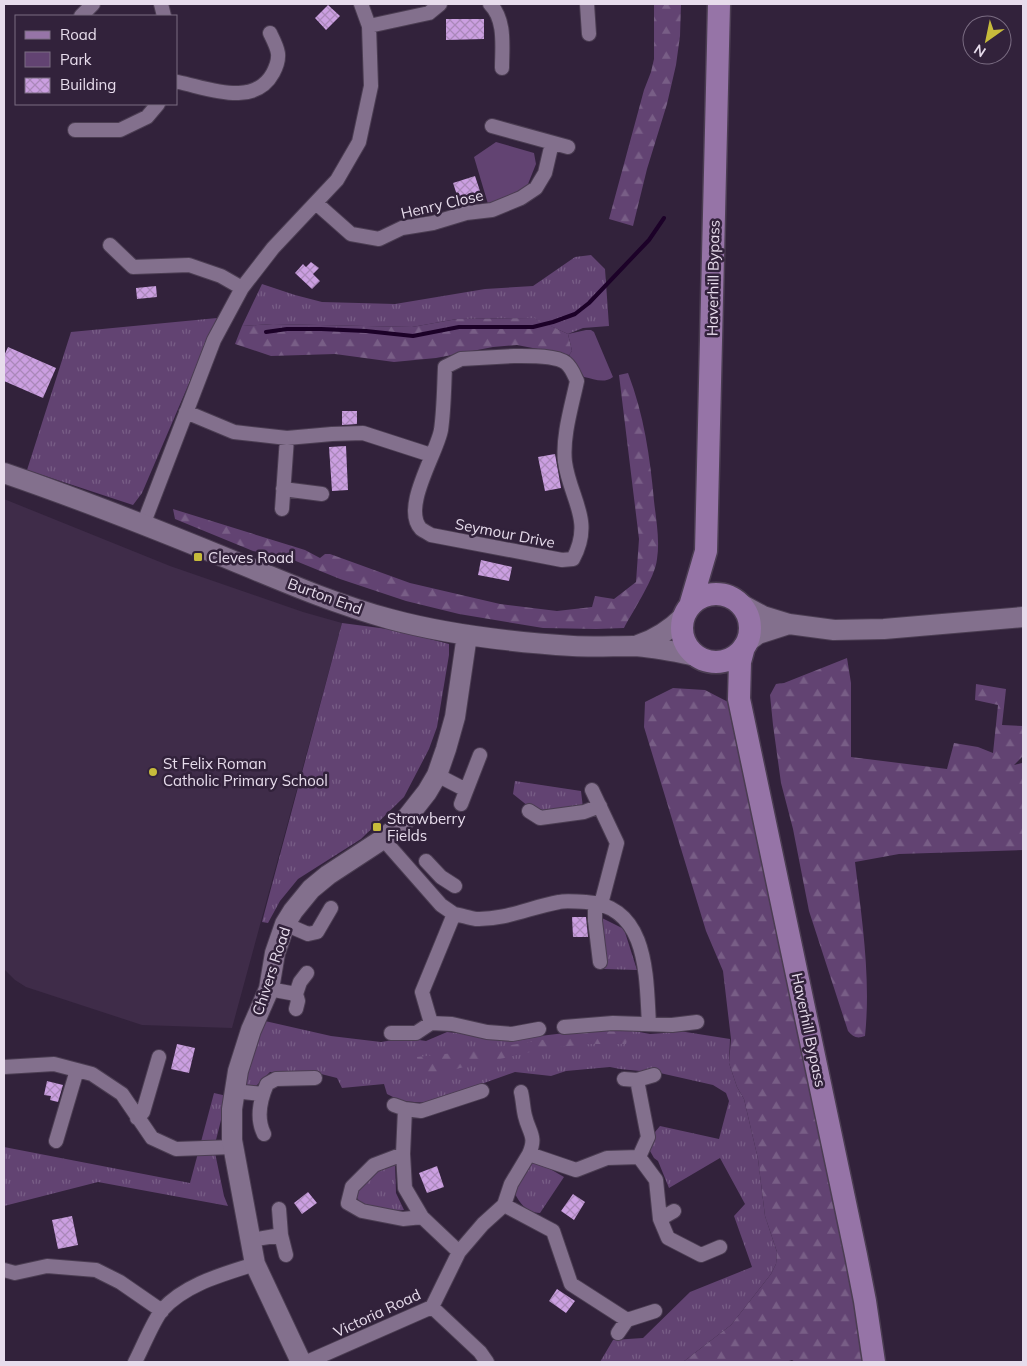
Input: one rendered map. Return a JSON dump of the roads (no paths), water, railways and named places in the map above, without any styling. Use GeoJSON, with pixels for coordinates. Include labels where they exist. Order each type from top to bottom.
{"type":"FeatureCollection","features":[{"type":"Feature","properties":{"kind":"main road","name":"Haverhill Bypass"},"geometry":{"type":"LineString","coordinates":[[687,611],[706,552],[719,4]]}},
{"type":"Feature","properties":{"kind":"main road","name":"Haverhill Bypass"},"geometry":{"type":"LineString","coordinates":[[706,552],[716,579],[734,600]]}},
{"type":"Feature","properties":{"kind":"main road"},"geometry":{"type":"LineString","coordinates":[[719,594],[734,600],[745,612],[749,622],[749,632],[745,645],[736,655],[726,660],[715,662],[700,658],[689,648],[683,638],[682,627],[687,611],[698,599],[708,595],[719,594]]}},
{"type":"Feature","properties":{"kind":"main road","name":"Haverhill Bypass"},"geometry":{"type":"LineString","coordinates":[[745,645],[740,662],[739,698],[856,1256],[874,1362]]}},
{"type":"Feature","properties":{"kind":"main road","name":"Haverhill Bypass"},"geometry":{"type":"LineString","coordinates":[[700,658],[717,672],[739,698]]}},
{"type":"Feature","properties":{"kind":"street"},"geometry":{"type":"LineString","coordinates":[[82,15],[93,4]]}},
{"type":"Feature","properties":{"kind":"street"},"geometry":{"type":"LineString","coordinates":[[143,525],[214,340],[242,288],[273,248],[337,180],[359,142],[371,86],[369,26],[361,4]]}},
{"type":"Feature","properties":{"kind":"street"},"geometry":{"type":"LineString","coordinates":[[369,26],[429,13],[440,4]]}},
{"type":"Feature","properties":{"kind":"street"},"geometry":{"type":"LineString","coordinates":[[586,4],[589,34]]}},
{"type":"Feature","properties":{"kind":"street"},"geometry":{"type":"LineString","coordinates":[[494,5],[502,31],[502,68]]}},
{"type":"Feature","properties":{"kind":"street"},"geometry":{"type":"LineString","coordinates":[[178,79],[235,94],[255,91],[270,79],[277,65],[279,51],[270,33]]}},
{"type":"Feature","properties":{"kind":"street"},"geometry":{"type":"LineString","coordinates":[[75,130],[120,130],[147,117],[157,105]]}},
{"type":"Feature","properties":{"kind":"street"},"geometry":{"type":"LineString","coordinates":[[492,126],[568,147]]}},
{"type":"Feature","properties":{"kind":"street","name":"Henry Close"},"geometry":{"type":"LineString","coordinates":[[316,203],[351,234],[379,239],[402,228],[433,223],[466,213],[492,210],[521,198],[536,188],[545,173],[552,143]]}},
{"type":"Feature","properties":{"kind":"street"},"geometry":{"type":"LineString","coordinates":[[110,245],[133,267],[189,265],[221,276],[242,288]]}},
{"type":"Feature","properties":{"kind":"street","name":"Seymour Drive"},"geometry":{"type":"LineString","coordinates":[[514,356],[549,358],[565,362],[574,372],[577,381],[565,443],[565,462],[582,524],[578,549],[573,559],[562,560],[431,535],[421,529],[416,520],[415,505],[431,455],[441,432],[445,367],[461,359],[514,356]]}},
{"type":"Feature","properties":{"kind":"street"},"geometry":{"type":"LineString","coordinates":[[186,412],[234,432],[287,438],[363,433],[431,455]]}},
{"type":"Feature","properties":{"kind":"street"},"geometry":{"type":"LineString","coordinates":[[282,509],[287,438]]}},
{"type":"Feature","properties":{"kind":"street","name":"Burton End"},"geometry":{"type":"LineString","coordinates":[[4,473],[143,525],[341,603],[388,618],[522,643],[593,647],[633,646],[666,650],[700,658]]}},
{"type":"Feature","properties":{"kind":"street"},"geometry":{"type":"LineString","coordinates":[[283,489],[322,494]]}},
{"type":"Feature","properties":{"kind":"street"},"geometry":{"type":"LineString","coordinates":[[734,600],[763,616],[789,624],[856,630],[1023,617]]}},
{"type":"Feature","properties":{"kind":"street","name":"Burton End"},"geometry":{"type":"LineString","coordinates":[[633,646],[651,641],[664,633],[687,611]]}},
{"type":"Feature","properties":{"kind":"street"},"geometry":{"type":"LineString","coordinates":[[745,645],[758,634],[789,624]]}},
{"type":"Feature","properties":{"kind":"street","name":"Chivers Road"},"geometry":{"type":"LineString","coordinates":[[301,1362],[255,1264],[234,1147],[232,1109],[234,1091],[245,1048],[269,989],[275,953],[285,924],[300,900],[328,875],[383,839],[405,820],[427,792],[437,775],[455,717],[467,634]]}},
{"type":"Feature","properties":{"kind":"street"},"geometry":{"type":"LineString","coordinates":[[461,804],[480,755]]}},
{"type":"Feature","properties":{"kind":"street"},"geometry":{"type":"LineString","coordinates":[[437,775],[466,790]]}},
{"type":"Feature","properties":{"kind":"street"},"geometry":{"type":"LineString","coordinates":[[592,790],[617,843],[598,903],[595,921],[600,962]]}},
{"type":"Feature","properties":{"kind":"street"},"geometry":{"type":"LineString","coordinates":[[529,811],[540,818],[584,812],[600,806]]}},
{"type":"Feature","properties":{"kind":"street"},"geometry":{"type":"LineString","coordinates":[[383,839],[441,905],[454,914],[476,919],[501,918],[561,901],[598,903],[619,914],[633,927],[645,963],[649,1024]]}},
{"type":"Feature","properties":{"kind":"street"},"geometry":{"type":"LineString","coordinates":[[426,861],[441,877],[455,886]]}},
{"type":"Feature","properties":{"kind":"street"},"geometry":{"type":"LineString","coordinates":[[427,889],[441,877]]}},
{"type":"Feature","properties":{"kind":"street"},"geometry":{"type":"LineString","coordinates":[[285,924],[308,934],[317,932],[331,908]]}},
{"type":"Feature","properties":{"kind":"street"},"geometry":{"type":"LineString","coordinates":[[431,1023],[422,992],[454,914]]}},
{"type":"Feature","properties":{"kind":"street"},"geometry":{"type":"LineString","coordinates":[[296,1010],[298,1001],[296,994],[300,982],[307,973]]}},
{"type":"Feature","properties":{"kind":"street"},"geometry":{"type":"LineString","coordinates":[[269,989],[296,994]]}},
{"type":"Feature","properties":{"kind":"street"},"geometry":{"type":"LineString","coordinates":[[564,1027],[613,1023],[672,1025],[698,1022]]}},
{"type":"Feature","properties":{"kind":"street"},"geometry":{"type":"LineString","coordinates":[[391,1033],[416,1033],[431,1023],[452,1024],[487,1032],[512,1034],[539,1029]]}},
{"type":"Feature","properties":{"kind":"street"},"geometry":{"type":"LineString","coordinates":[[137,1118],[143,1112],[159,1057]]}},
{"type":"Feature","properties":{"kind":"street"},"geometry":{"type":"LineString","coordinates":[[4,1067],[54,1064],[92,1074],[122,1094],[152,1138],[176,1149],[234,1147]]}},
{"type":"Feature","properties":{"kind":"street"},"geometry":{"type":"LineString","coordinates":[[56,1142],[77,1070]]}},
{"type":"Feature","properties":{"kind":"street"},"geometry":{"type":"LineString","coordinates":[[639,1157],[648,1137],[631,1079],[654,1075]]}},
{"type":"Feature","properties":{"kind":"street"},"geometry":{"type":"LineString","coordinates":[[264,1134],[260,1126],[259,1107],[267,1084],[276,1079],[315,1078]]}},
{"type":"Feature","properties":{"kind":"street"},"geometry":{"type":"LineString","coordinates":[[234,1091],[262,1094]]}},
{"type":"Feature","properties":{"kind":"street"},"geometry":{"type":"LineString","coordinates":[[459,1252],[422,1217],[404,1188],[400,1107],[421,1111],[482,1091]]}},
{"type":"Feature","properties":{"kind":"street","name":"Victoria Road"},"geometry":{"type":"LineString","coordinates":[[307,1362],[432,1307],[459,1252],[483,1224],[504,1204],[511,1184],[533,1145],[533,1136],[526,1118],[521,1092]]}},
{"type":"Feature","properties":{"kind":"street"},"geometry":{"type":"LineString","coordinates":[[403,1154],[374,1165],[352,1187],[348,1203],[362,1211],[403,1219],[422,1217]]}},
{"type":"Feature","properties":{"kind":"street"},"geometry":{"type":"LineString","coordinates":[[529,1154],[576,1170],[607,1158],[639,1157]]}},
{"type":"Feature","properties":{"kind":"street"},"geometry":{"type":"LineString","coordinates":[[639,1157],[656,1180],[660,1220],[668,1238],[701,1256],[720,1247]]}},
{"type":"Feature","properties":{"kind":"street"},"geometry":{"type":"LineString","coordinates":[[504,1204],[553,1231],[571,1284],[627,1320]]}},
{"type":"Feature","properties":{"kind":"street"},"geometry":{"type":"LineString","coordinates":[[280,1209],[281,1235],[286,1255]]}},
{"type":"Feature","properties":{"kind":"street"},"geometry":{"type":"LineString","coordinates":[[660,1220],[674,1211]]}},
{"type":"Feature","properties":{"kind":"street"},"geometry":{"type":"LineString","coordinates":[[250,1240],[281,1235]]}},
{"type":"Feature","properties":{"kind":"street"},"geometry":{"type":"LineString","coordinates":[[135,1362],[162,1311],[182,1294],[208,1280],[255,1264]]}},
{"type":"Feature","properties":{"kind":"street"},"geometry":{"type":"LineString","coordinates":[[4,1270],[16,1273],[47,1266],[96,1270],[120,1282],[162,1311]]}},
{"type":"Feature","properties":{"kind":"street"},"geometry":{"type":"LineString","coordinates":[[432,1307],[480,1352],[487,1362]]}},
{"type":"Feature","properties":{"kind":"street"},"geometry":{"type":"LineString","coordinates":[[618,1332],[627,1320],[655,1311]]}},
{"type":"Feature","properties":{"kind":"waterway"},"geometry":{"type":"LineString","coordinates":[[266,332],[287,329],[321,329],[413,336],[459,327],[533,327],[553,322],[575,314],[589,303],[649,240],[664,218]]}},
{"type":"Feature","properties":{"kind":"place","name":"Cleves Road"},"geometry":{"type":"Point","coordinates":[198,557]}},
{"type":"Feature","properties":{"kind":"place","name":"St Felix Roman Catholic Primary School"},"geometry":{"type":"Point","coordinates":[153,772]}},
{"type":"Feature","properties":{"kind":"place","name":"Strawberry Fields"},"geometry":{"type":"Point","coordinates":[377,827]}}]}
